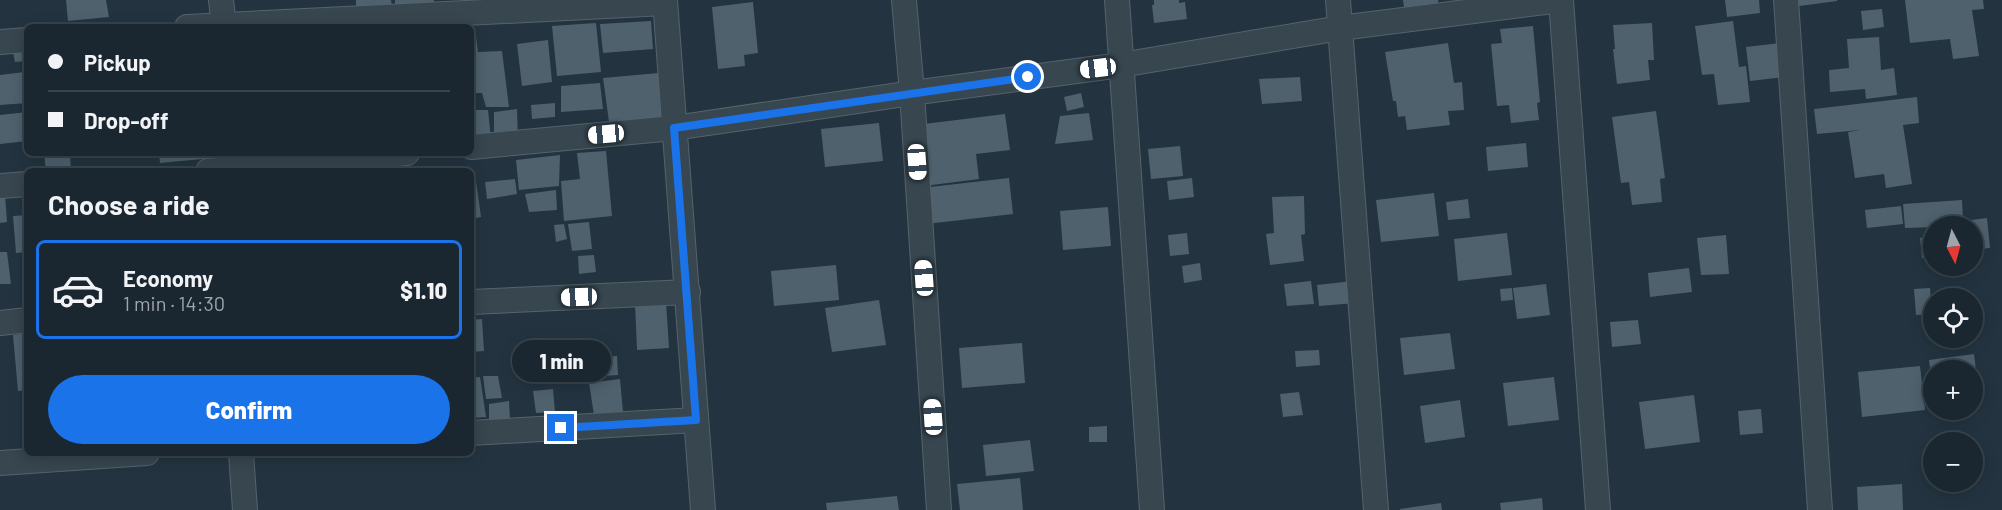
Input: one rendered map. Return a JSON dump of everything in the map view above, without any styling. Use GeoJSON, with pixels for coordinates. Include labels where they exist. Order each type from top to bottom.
{"type":"FeatureCollection","features":[{"type":"Feature","properties":{"kind":"street"},"geometry":{"type":"LineString","coordinates":[[221,0],[224,24]]}},
{"type":"Feature","properties":{"kind":"street"},"geometry":{"type":"LineString","coordinates":[[904,0],[939,510]]}},
{"type":"Feature","properties":{"kind":"street"},"geometry":{"type":"LineString","coordinates":[[1117,0],[1152,510]]}},
{"type":"Feature","properties":{"kind":"street"},"geometry":{"type":"LineString","coordinates":[[1338,0],[1376,510]]}},
{"type":"Feature","properties":{"kind":"street"},"geometry":{"type":"LineString","coordinates":[[474,147],[674,128],[1121,65],[1340,28],[1561,0],[1598,510]]}},
{"type":"Feature","properties":{"kind":"street"},"geometry":{"type":"LineString","coordinates":[[1786,0],[1820,510]]}},
{"type":"Feature","properties":{"kind":"street"},"geometry":{"type":"LineString","coordinates":[[259,24],[665,1],[703,510]]}},
{"type":"Feature","properties":{"kind":"street"},"geometry":{"type":"LineString","coordinates":[[0,42],[24,40]]}},
{"type":"Feature","properties":{"kind":"street"},"geometry":{"type":"LineString","coordinates":[[225,166],[365,156]]}},
{"type":"Feature","properties":{"kind":"street"},"geometry":{"type":"LineString","coordinates":[[0,186],[24,184]]}},
{"type":"Feature","properties":{"kind":"street"},"geometry":{"type":"LineString","coordinates":[[474,302],[687,292]]}},
{"type":"Feature","properties":{"kind":"street"},"geometry":{"type":"LineString","coordinates":[[0,323],[24,320]]}},
{"type":"Feature","properties":{"kind":"street"},"geometry":{"type":"LineString","coordinates":[[474,433],[696,420]]}},
{"type":"Feature","properties":{"kind":"street"},"geometry":{"type":"LineString","coordinates":[[0,464],[107,456]]}},
{"type":"Feature","properties":{"kind":"street"},"geometry":{"type":"LineString","coordinates":[[241,456],[245,510]]}},
{"type":"Feature","properties":{"kind":"building"},"geometry":{"type":"Polygon","coordinates":[[[66,0],[106,0],[109,17],[68,21],[66,0]]]}},
{"type":"Feature","properties":{"kind":"building"},"geometry":{"type":"Polygon","coordinates":[[[356,0],[391,0],[392,7],[356,10],[356,0]]]}},
{"type":"Feature","properties":{"kind":"building"},"geometry":{"type":"Polygon","coordinates":[[[395,0],[434,0],[434,4],[395,7],[395,0]]]}},
{"type":"Feature","properties":{"kind":"building"},"geometry":{"type":"Polygon","coordinates":[[[1154,0],[1185,2],[1187,19],[1154,23],[1152,5],[1154,5],[1154,0]]]}},
{"type":"Feature","properties":{"kind":"building"},"geometry":{"type":"Polygon","coordinates":[[[1403,0],[1438,0],[1439,10],[1405,14],[1403,0]]]}},
{"type":"Feature","properties":{"kind":"building"},"geometry":{"type":"Polygon","coordinates":[[[1725,0],[1759,0],[1760,13],[1727,17],[1725,0]]]}},
{"type":"Feature","properties":{"kind":"building"},"geometry":{"type":"Polygon","coordinates":[[[1791,0],[1837,0],[1837,1],[1792,7],[1791,0]]]}},
{"type":"Feature","properties":{"kind":"building"},"geometry":{"type":"Polygon","coordinates":[[[1905,0],[1983,0],[1984,9],[1972,10],[1979,56],[1953,59],[1950,39],[1910,43],[1905,0]]]}},
{"type":"Feature","properties":{"kind":"building"},"geometry":{"type":"Polygon","coordinates":[[[753,2],[758,53],[744,55],[745,66],[718,69],[712,7],[753,2]]]}},
{"type":"Feature","properties":{"kind":"building"},"geometry":{"type":"Polygon","coordinates":[[[1882,9],[1884,27],[1863,30],[1861,11],[1882,9]]]}},
{"type":"Feature","properties":{"kind":"building"},"geometry":{"type":"Polygon","coordinates":[[[651,21],[653,49],[603,53],[600,24],[651,21]]]}},
{"type":"Feature","properties":{"kind":"building"},"geometry":{"type":"Polygon","coordinates":[[[1733,21],[1739,67],[1746,66],[1750,102],[1718,105],[1714,74],[1702,75],[1695,26],[1733,21]]]}},
{"type":"Feature","properties":{"kind":"building"},"geometry":{"type":"Polygon","coordinates":[[[596,23],[601,72],[557,76],[552,26],[596,23]]]}},
{"type":"Feature","properties":{"kind":"building"},"geometry":{"type":"Polygon","coordinates":[[[1652,23],[1654,60],[1648,60],[1650,80],[1617,84],[1613,25],[1652,23]]]}},
{"type":"Feature","properties":{"kind":"building"},"geometry":{"type":"Polygon","coordinates":[[[1533,26],[1540,102],[1537,103],[1539,120],[1511,123],[1509,105],[1497,106],[1491,44],[1502,43],[1500,29],[1533,26]]]}},
{"type":"Feature","properties":{"kind":"building"},"geometry":{"type":"Polygon","coordinates":[[[474,28],[478,52],[502,51],[509,107],[486,107],[482,93],[474,93],[474,28]]]}},
{"type":"Feature","properties":{"kind":"building"},"geometry":{"type":"Polygon","coordinates":[[[1879,37],[1881,70],[1894,68],[1897,95],[1866,99],[1865,89],[1830,92],[1829,70],[1849,68],[1847,39],[1879,37]]]}},
{"type":"Feature","properties":{"kind":"building"},"geometry":{"type":"Polygon","coordinates":[[[548,40],[552,82],[522,86],[517,44],[548,40]]]}},
{"type":"Feature","properties":{"kind":"building"},"geometry":{"type":"Polygon","coordinates":[[[1448,43],[1454,83],[1462,82],[1464,110],[1448,111],[1450,125],[1407,130],[1405,116],[1398,117],[1396,101],[1393,101],[1385,52],[1448,43]]]}},
{"type":"Feature","properties":{"kind":"building"},"geometry":{"type":"Polygon","coordinates":[[[1781,43],[1785,77],[1750,81],[1746,47],[1781,43]]]}},
{"type":"Feature","properties":{"kind":"building"},"geometry":{"type":"Polygon","coordinates":[[[13,52],[24,52],[24,61],[15,62],[13,52]]]}},
{"type":"Feature","properties":{"kind":"building"},"geometry":{"type":"Polygon","coordinates":[[[24,72],[24,103],[0,105],[0,75],[24,72]]]}},
{"type":"Feature","properties":{"kind":"building"},"geometry":{"type":"Polygon","coordinates":[[[659,73],[665,125],[610,129],[603,78],[659,73]]]}},
{"type":"Feature","properties":{"kind":"building"},"geometry":{"type":"Polygon","coordinates":[[[1300,77],[1302,101],[1262,104],[1259,79],[1300,77]]]}},
{"type":"Feature","properties":{"kind":"building"},"geometry":{"type":"Polygon","coordinates":[[[600,83],[603,109],[561,112],[561,86],[600,83]]]}},
{"type":"Feature","properties":{"kind":"building"},"geometry":{"type":"Polygon","coordinates":[[[1081,93],[1084,107],[1067,111],[1064,97],[1081,93]]]}},
{"type":"Feature","properties":{"kind":"building"},"geometry":{"type":"Polygon","coordinates":[[[1917,97],[1919,123],[1903,125],[1912,184],[1886,188],[1884,174],[1855,178],[1848,132],[1860,130],[1817,134],[1814,109],[1917,97]]]}},
{"type":"Feature","properties":{"kind":"building"},"geometry":{"type":"Polygon","coordinates":[[[555,103],[555,117],[532,119],[531,105],[555,103]]]}},
{"type":"Feature","properties":{"kind":"building"},"geometry":{"type":"Polygon","coordinates":[[[517,109],[518,142],[494,144],[494,112],[517,109]]]}},
{"type":"Feature","properties":{"kind":"building"},"geometry":{"type":"Polygon","coordinates":[[[474,110],[488,110],[491,139],[474,139],[474,110]]]}},
{"type":"Feature","properties":{"kind":"building"},"geometry":{"type":"Polygon","coordinates":[[[1656,111],[1665,178],[1660,179],[1662,202],[1632,205],[1629,182],[1621,183],[1612,117],[1656,111]]]}},
{"type":"Feature","properties":{"kind":"building"},"geometry":{"type":"Polygon","coordinates":[[[24,112],[24,141],[0,144],[0,115],[24,112]]]}},
{"type":"Feature","properties":{"kind":"building"},"geometry":{"type":"Polygon","coordinates":[[[1089,113],[1093,140],[1055,144],[1060,116],[1089,113]]]}},
{"type":"Feature","properties":{"kind":"building"},"geometry":{"type":"Polygon","coordinates":[[[1005,114],[1010,150],[976,154],[979,179],[924,186],[916,125],[1005,114]]]}},
{"type":"Feature","properties":{"kind":"building"},"geometry":{"type":"Polygon","coordinates":[[[879,123],[883,161],[825,167],[821,129],[879,123]]]}},
{"type":"Feature","properties":{"kind":"building"},"geometry":{"type":"Polygon","coordinates":[[[1526,143],[1528,167],[1488,171],[1486,147],[1526,143]]]}},
{"type":"Feature","properties":{"kind":"building"},"geometry":{"type":"Polygon","coordinates":[[[1180,146],[1183,176],[1151,179],[1148,149],[1180,146]]]}},
{"type":"Feature","properties":{"kind":"building"},"geometry":{"type":"Polygon","coordinates":[[[606,151],[612,216],[564,221],[561,181],[580,179],[577,153],[606,151]]]}},
{"type":"Feature","properties":{"kind":"building"},"geometry":{"type":"Polygon","coordinates":[[[560,155],[559,186],[519,190],[516,160],[560,155]]]}},
{"type":"Feature","properties":{"kind":"building"},"geometry":{"type":"Polygon","coordinates":[[[44,156],[70,156],[71,168],[46,168],[44,156]]]}},
{"type":"Feature","properties":{"kind":"building"},"geometry":{"type":"Polygon","coordinates":[[[159,156],[213,156],[213,158],[160,163],[159,156]]]}},
{"type":"Feature","properties":{"kind":"building"},"geometry":{"type":"Polygon","coordinates":[[[1009,178],[1013,214],[926,224],[921,188],[1009,178]]]}},
{"type":"Feature","properties":{"kind":"building"},"geometry":{"type":"Polygon","coordinates":[[[1192,178],[1194,197],[1169,200],[1167,181],[1192,178]]]}},
{"type":"Feature","properties":{"kind":"building"},"geometry":{"type":"Polygon","coordinates":[[[515,179],[517,194],[487,199],[485,182],[515,179]]]}},
{"type":"Feature","properties":{"kind":"building"},"geometry":{"type":"Polygon","coordinates":[[[474,181],[476,181],[481,217],[474,218],[474,181]]]}},
{"type":"Feature","properties":{"kind":"building"},"geometry":{"type":"Polygon","coordinates":[[[556,190],[557,210],[529,212],[525,194],[556,190]]]}},
{"type":"Feature","properties":{"kind":"building"},"geometry":{"type":"Polygon","coordinates":[[[1434,193],[1439,236],[1381,242],[1376,200],[1434,193]]]}},
{"type":"Feature","properties":{"kind":"building"},"geometry":{"type":"Polygon","coordinates":[[[0,195],[5,195],[7,222],[0,223],[0,195]]]}},
{"type":"Feature","properties":{"kind":"building"},"geometry":{"type":"Polygon","coordinates":[[[1304,196],[1305,234],[1301,235],[1304,261],[1270,265],[1266,234],[1274,233],[1272,197],[1304,196]]]}},
{"type":"Feature","properties":{"kind":"building"},"geometry":{"type":"Polygon","coordinates":[[[1468,199],[1470,218],[1448,220],[1446,202],[1468,199]]]}},
{"type":"Feature","properties":{"kind":"building"},"geometry":{"type":"Polygon","coordinates":[[[1962,200],[1963,216],[1923,216],[1923,227],[1905,228],[1903,204],[1962,200]]]}},
{"type":"Feature","properties":{"kind":"building"},"geometry":{"type":"Polygon","coordinates":[[[1901,206],[1903,224],[1867,228],[1865,210],[1901,206]]]}},
{"type":"Feature","properties":{"kind":"building"},"geometry":{"type":"Polygon","coordinates":[[[1108,207],[1111,246],[1063,250],[1060,211],[1108,207]]]}},
{"type":"Feature","properties":{"kind":"building"},"geometry":{"type":"Polygon","coordinates":[[[24,215],[24,252],[16,253],[13,216],[24,215]]]}},
{"type":"Feature","properties":{"kind":"building"},"geometry":{"type":"Polygon","coordinates":[[[1983,218],[1987,218],[1990,248],[1983,249],[1983,218]]]}},
{"type":"Feature","properties":{"kind":"building"},"geometry":{"type":"Polygon","coordinates":[[[589,222],[592,249],[572,251],[568,224],[589,222]]]}},
{"type":"Feature","properties":{"kind":"building"},"geometry":{"type":"Polygon","coordinates":[[[564,224],[567,239],[556,242],[554,225],[564,224]]]}},
{"type":"Feature","properties":{"kind":"building"},"geometry":{"type":"Polygon","coordinates":[[[1187,233],[1189,254],[1170,256],[1168,235],[1187,233]]]}},
{"type":"Feature","properties":{"kind":"building"},"geometry":{"type":"Polygon","coordinates":[[[1507,233],[1512,275],[1458,281],[1454,239],[1507,233]]]}},
{"type":"Feature","properties":{"kind":"building"},"geometry":{"type":"Polygon","coordinates":[[[1726,235],[1729,274],[1701,275],[1697,238],[1726,235]]]}},
{"type":"Feature","properties":{"kind":"building"},"geometry":{"type":"Polygon","coordinates":[[[1920,238],[1923,238],[1923,258],[1922,258],[1920,238]]]}},
{"type":"Feature","properties":{"kind":"building"},"geometry":{"type":"Polygon","coordinates":[[[0,252],[7,252],[11,284],[0,284],[0,252]]]}},
{"type":"Feature","properties":{"kind":"building"},"geometry":{"type":"Polygon","coordinates":[[[594,255],[596,272],[579,274],[578,256],[594,255]]]}},
{"type":"Feature","properties":{"kind":"building"},"geometry":{"type":"Polygon","coordinates":[[[1200,263],[1202,280],[1184,283],[1182,266],[1200,263]]]}},
{"type":"Feature","properties":{"kind":"building"},"geometry":{"type":"Polygon","coordinates":[[[836,265],[839,300],[774,306],[771,271],[836,265]]]}},
{"type":"Feature","properties":{"kind":"building"},"geometry":{"type":"Polygon","coordinates":[[[1689,268],[1692,292],[1650,297],[1648,273],[1689,268]]]}},
{"type":"Feature","properties":{"kind":"building"},"geometry":{"type":"Polygon","coordinates":[[[1311,281],[1314,304],[1287,306],[1284,284],[1311,281]]]}},
{"type":"Feature","properties":{"kind":"building"},"geometry":{"type":"Polygon","coordinates":[[[1353,281],[1356,303],[1319,306],[1317,285],[1353,281]]]}},
{"type":"Feature","properties":{"kind":"building"},"geometry":{"type":"Polygon","coordinates":[[[1546,284],[1550,315],[1517,319],[1513,288],[1546,284]]]}},
{"type":"Feature","properties":{"kind":"building"},"geometry":{"type":"Polygon","coordinates":[[[1512,288],[1513,300],[1501,301],[1500,289],[1512,288]]]}},
{"type":"Feature","properties":{"kind":"building"},"geometry":{"type":"Polygon","coordinates":[[[1923,288],[1923,315],[1916,315],[1914,289],[1923,288]]]}},
{"type":"Feature","properties":{"kind":"building"},"geometry":{"type":"Polygon","coordinates":[[[879,300],[886,345],[832,352],[825,308],[879,300]]]}},
{"type":"Feature","properties":{"kind":"building"},"geometry":{"type":"Polygon","coordinates":[[[666,301],[669,348],[637,350],[635,303],[666,301]]]}},
{"type":"Feature","properties":{"kind":"building"},"geometry":{"type":"Polygon","coordinates":[[[482,319],[484,351],[474,352],[474,320],[482,319]]]}},
{"type":"Feature","properties":{"kind":"building"},"geometry":{"type":"Polygon","coordinates":[[[1638,320],[1641,344],[1612,347],[1610,322],[1638,320]]]}},
{"type":"Feature","properties":{"kind":"building"},"geometry":{"type":"Polygon","coordinates":[[[24,333],[24,390],[18,391],[13,335],[24,333]]]}},
{"type":"Feature","properties":{"kind":"building"},"geometry":{"type":"Polygon","coordinates":[[[1450,333],[1455,369],[1404,375],[1400,338],[1450,333]]]}},
{"type":"Feature","properties":{"kind":"building"},"geometry":{"type":"Polygon","coordinates":[[[1022,343],[1025,383],[962,388],[959,348],[1022,343]]]}},
{"type":"Feature","properties":{"kind":"building"},"geometry":{"type":"Polygon","coordinates":[[[1319,350],[1320,365],[1296,367],[1295,351],[1319,350]]]}},
{"type":"Feature","properties":{"kind":"building"},"geometry":{"type":"Polygon","coordinates":[[[1974,354],[1975,360],[1929,360],[1974,354]]]}},
{"type":"Feature","properties":{"kind":"building"},"geometry":{"type":"Polygon","coordinates":[[[617,356],[618,375],[573,378],[572,360],[617,356]]]}},
{"type":"Feature","properties":{"kind":"building"},"geometry":{"type":"Polygon","coordinates":[[[1920,366],[1923,410],[1862,417],[1858,372],[1920,366]]]}},
{"type":"Feature","properties":{"kind":"building"},"geometry":{"type":"Polygon","coordinates":[[[483,376],[498,376],[502,398],[486,399],[483,376]]]}},
{"type":"Feature","properties":{"kind":"building"},"geometry":{"type":"Polygon","coordinates":[[[480,377],[486,417],[474,418],[474,378],[480,377]]]}},
{"type":"Feature","properties":{"kind":"building"},"geometry":{"type":"Polygon","coordinates":[[[1554,377],[1559,420],[1508,426],[1503,383],[1554,377]]]}},
{"type":"Feature","properties":{"kind":"building"},"geometry":{"type":"Polygon","coordinates":[[[620,379],[623,412],[594,415],[589,383],[620,379]]]}},
{"type":"Feature","properties":{"kind":"building"},"geometry":{"type":"Polygon","coordinates":[[[553,389],[555,412],[536,413],[533,391],[553,389]]]}},
{"type":"Feature","properties":{"kind":"building"},"geometry":{"type":"Polygon","coordinates":[[[1299,392],[1303,415],[1283,417],[1280,394],[1299,392]]]}},
{"type":"Feature","properties":{"kind":"building"},"geometry":{"type":"Polygon","coordinates":[[[1694,395],[1700,442],[1645,449],[1639,402],[1694,395]]]}},
{"type":"Feature","properties":{"kind":"building"},"geometry":{"type":"Polygon","coordinates":[[[1460,400],[1465,437],[1425,443],[1420,406],[1460,400]]]}},
{"type":"Feature","properties":{"kind":"building"},"geometry":{"type":"Polygon","coordinates":[[[509,401],[510,420],[489,422],[489,404],[509,401]]]}},
{"type":"Feature","properties":{"kind":"building"},"geometry":{"type":"Polygon","coordinates":[[[1761,409],[1763,433],[1740,435],[1738,411],[1761,409]]]}},
{"type":"Feature","properties":{"kind":"building"},"geometry":{"type":"Polygon","coordinates":[[[1107,426],[1107,442],[1089,442],[1089,427],[1107,426]]]}},
{"type":"Feature","properties":{"kind":"building"},"geometry":{"type":"Polygon","coordinates":[[[1030,440],[1034,471],[986,476],[983,445],[1030,440]]]}},
{"type":"Feature","properties":{"kind":"building"},"geometry":{"type":"Polygon","coordinates":[[[1020,478],[1023,510],[960,510],[957,484],[1020,478]]]}},
{"type":"Feature","properties":{"kind":"building"},"geometry":{"type":"Polygon","coordinates":[[[1902,484],[1903,510],[1858,510],[1857,487],[1902,484]]]}},
{"type":"Feature","properties":{"kind":"building"},"geometry":{"type":"Polygon","coordinates":[[[897,496],[899,510],[827,510],[826,503],[897,496]]]}},
{"type":"Feature","properties":{"kind":"building"},"geometry":{"type":"Polygon","coordinates":[[[1542,498],[1543,510],[1501,510],[1500,503],[1542,498]]]}},
{"type":"Feature","properties":{"kind":"building"},"geometry":{"type":"Polygon","coordinates":[[[1441,503],[1442,510],[1400,510],[1400,509],[1441,503]]]}},
{"type":"Feature","properties":{"kind":"route"},"geometry":{"type":"LineString","coordinates":[[561,428],[696,420],[674,128],[1028,77]]}}]}
